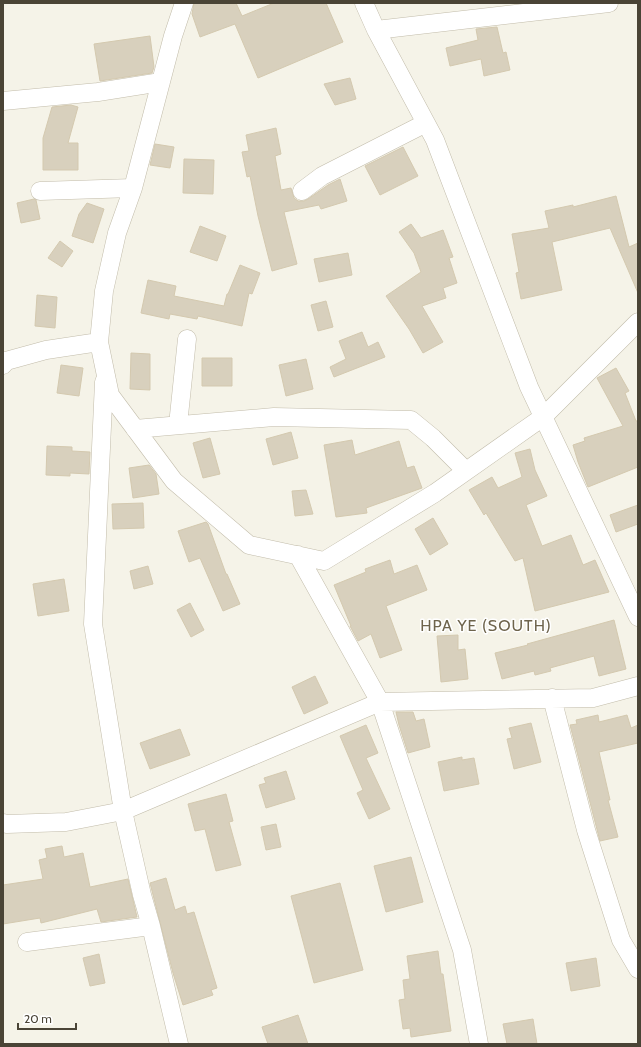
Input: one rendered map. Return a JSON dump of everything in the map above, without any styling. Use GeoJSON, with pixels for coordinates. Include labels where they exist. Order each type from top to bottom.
{"type":"FeatureCollection","features":[{"type":"Feature","properties":{"kind":"street"},"geometry":{"type":"LineString","coordinates":[[184,3],[133,188],[117,233],[104,291],[99,342],[110,395],[135,429],[174,481],[249,545],[324,561],[435,493],[543,417],[638,322]]}},
{"type":"Feature","properties":{"kind":"street"},"geometry":{"type":"LineString","coordinates":[[364,3],[376,30],[435,140],[529,387],[633,594],[638,617]]}},
{"type":"Feature","properties":{"kind":"street"},"geometry":{"type":"LineString","coordinates":[[376,30],[609,3]]}},
{"type":"Feature","properties":{"kind":"street"},"geometry":{"type":"LineString","coordinates":[[3,101],[98,92],[161,82]]}},
{"type":"Feature","properties":{"kind":"street"},"geometry":{"type":"LineString","coordinates":[[302,191],[322,176],[426,123]]}},
{"type":"Feature","properties":{"kind":"street"},"geometry":{"type":"LineString","coordinates":[[40,191],[133,188]]}},
{"type":"Feature","properties":{"kind":"street"},"geometry":{"type":"LineString","coordinates":[[178,426],[187,339]]}},
{"type":"Feature","properties":{"kind":"street"},"geometry":{"type":"LineString","coordinates":[[3,365],[6,361],[46,350],[99,342]]}},
{"type":"Feature","properties":{"kind":"street"},"geometry":{"type":"LineString","coordinates":[[104,368],[93,624],[123,811],[179,1044]]}},
{"type":"Feature","properties":{"kind":"street"},"geometry":{"type":"LineString","coordinates":[[135,429],[274,417],[411,420],[433,438],[466,471]]}},
{"type":"Feature","properties":{"kind":"street"},"geometry":{"type":"LineString","coordinates":[[298,555],[380,702],[462,950],[479,1044]]}},
{"type":"Feature","properties":{"kind":"street"},"geometry":{"type":"LineString","coordinates":[[3,823],[66,822],[123,811],[380,702],[593,698],[638,686]]}},
{"type":"Feature","properties":{"kind":"street"},"geometry":{"type":"LineString","coordinates":[[552,698],[586,830],[621,940],[638,970]]}},
{"type":"Feature","properties":{"kind":"street"},"geometry":{"type":"LineString","coordinates":[[27,942],[151,926]]}},
{"type":"Feature","properties":{"kind":"building"},"geometry":{"type":"Polygon","coordinates":[[[194,3],[236,3],[242,16],[274,3],[326,3],[343,42],[258,78],[235,24],[200,37],[192,14],[194,3]]]}},
{"type":"Feature","properties":{"kind":"building"},"geometry":{"type":"Polygon","coordinates":[[[497,27],[503,53],[506,52],[510,70],[484,76],[481,59],[450,66],[446,48],[478,40],[476,29],[497,27]]]}},
{"type":"Feature","properties":{"kind":"building"},"geometry":{"type":"Polygon","coordinates":[[[150,36],[154,67],[152,73],[100,81],[94,44],[150,36]]]}},
{"type":"Feature","properties":{"kind":"building"},"geometry":{"type":"Polygon","coordinates":[[[350,78],[356,99],[335,105],[324,84],[350,78]]]}},
{"type":"Feature","properties":{"kind":"building"},"geometry":{"type":"Polygon","coordinates":[[[71,105],[78,107],[68,143],[78,143],[78,170],[43,170],[43,138],[52,107],[71,105]]]}},
{"type":"Feature","properties":{"kind":"building"},"geometry":{"type":"Polygon","coordinates":[[[276,128],[281,154],[275,156],[281,190],[291,188],[294,198],[298,201],[304,201],[340,179],[347,201],[321,209],[319,205],[284,212],[297,264],[272,271],[258,216],[250,176],[247,177],[242,152],[249,151],[246,135],[276,128]]]}},
{"type":"Feature","properties":{"kind":"building"},"geometry":{"type":"Polygon","coordinates":[[[155,144],[174,147],[170,168],[150,165],[155,144]]]}},
{"type":"Feature","properties":{"kind":"building"},"geometry":{"type":"Polygon","coordinates":[[[403,147],[418,176],[380,195],[365,166],[403,147]]]}},
{"type":"Feature","properties":{"kind":"building"},"geometry":{"type":"Polygon","coordinates":[[[184,159],[214,160],[213,194],[183,193],[184,159]]]}},
{"type":"Feature","properties":{"kind":"building"},"geometry":{"type":"Polygon","coordinates":[[[616,196],[629,247],[638,243],[638,293],[610,228],[552,242],[562,290],[521,299],[516,273],[519,272],[512,234],[549,228],[545,211],[573,205],[573,207],[616,196]]]}},
{"type":"Feature","properties":{"kind":"building"},"geometry":{"type":"Polygon","coordinates":[[[34,199],[36,200],[40,219],[21,223],[17,203],[34,199]]]}},
{"type":"Feature","properties":{"kind":"building"},"geometry":{"type":"Polygon","coordinates":[[[87,203],[104,209],[93,243],[72,236],[79,214],[87,203]]]}},
{"type":"Feature","properties":{"kind":"building"},"geometry":{"type":"Polygon","coordinates":[[[411,224],[421,238],[443,230],[453,257],[449,258],[457,283],[443,288],[446,298],[422,306],[443,342],[423,353],[409,329],[386,296],[421,272],[414,253],[399,232],[411,224]]]}},
{"type":"Feature","properties":{"kind":"building"},"geometry":{"type":"Polygon","coordinates":[[[200,226],[226,236],[217,261],[190,252],[200,226]]]}},
{"type":"Feature","properties":{"kind":"building"},"geometry":{"type":"Polygon","coordinates":[[[60,241],[73,251],[62,267],[48,258],[60,241]]]}},
{"type":"Feature","properties":{"kind":"building"},"geometry":{"type":"Polygon","coordinates":[[[348,253],[352,275],[319,282],[314,259],[348,253]]]}},
{"type":"Feature","properties":{"kind":"building"},"geometry":{"type":"Polygon","coordinates":[[[240,265],[260,273],[252,294],[249,293],[242,326],[198,316],[197,319],[170,314],[169,319],[141,313],[148,280],[176,286],[174,296],[224,306],[227,294],[240,265]]]}},
{"type":"Feature","properties":{"kind":"building"},"geometry":{"type":"Polygon","coordinates":[[[37,295],[57,297],[55,328],[35,326],[37,295]]]}},
{"type":"Feature","properties":{"kind":"building"},"geometry":{"type":"Polygon","coordinates":[[[326,301],[333,327],[318,331],[311,305],[326,301]]]}},
{"type":"Feature","properties":{"kind":"building"},"geometry":{"type":"Polygon","coordinates":[[[362,332],[368,347],[378,342],[385,357],[334,377],[330,367],[346,359],[339,341],[362,332]]]}},
{"type":"Feature","properties":{"kind":"building"},"geometry":{"type":"Polygon","coordinates":[[[131,353],[150,354],[150,390],[130,389],[131,353]]]}},
{"type":"Feature","properties":{"kind":"building"},"geometry":{"type":"Polygon","coordinates":[[[202,358],[232,358],[232,386],[202,386],[202,358]]]}},
{"type":"Feature","properties":{"kind":"building"},"geometry":{"type":"Polygon","coordinates":[[[306,359],[313,389],[286,396],[279,365],[306,359]]]}},
{"type":"Feature","properties":{"kind":"building"},"geometry":{"type":"Polygon","coordinates":[[[61,365],[83,368],[79,396],[57,393],[61,365]]]}},
{"type":"Feature","properties":{"kind":"building"},"geometry":{"type":"Polygon","coordinates":[[[616,368],[629,391],[625,393],[636,421],[638,421],[638,467],[588,487],[573,445],[585,441],[584,438],[623,426],[597,378],[616,368]]]}},
{"type":"Feature","properties":{"kind":"building"},"geometry":{"type":"Polygon","coordinates":[[[291,432],[298,458],[273,465],[266,439],[291,432]]]}},
{"type":"Feature","properties":{"kind":"building"},"geometry":{"type":"Polygon","coordinates":[[[210,438],[220,474],[203,478],[193,443],[210,438]]]}},
{"type":"Feature","properties":{"kind":"building"},"geometry":{"type":"Polygon","coordinates":[[[352,440],[355,455],[399,441],[407,468],[414,466],[422,488],[366,508],[367,513],[336,517],[324,445],[352,440]]]}},
{"type":"Feature","properties":{"kind":"building"},"geometry":{"type":"Polygon","coordinates":[[[47,446],[72,447],[72,451],[90,452],[89,474],[70,473],[70,476],[46,475],[47,446]]]}},
{"type":"Feature","properties":{"kind":"building"},"geometry":{"type":"Polygon","coordinates":[[[530,449],[535,470],[547,496],[526,505],[542,546],[571,535],[583,565],[595,560],[609,592],[535,611],[523,558],[515,561],[486,513],[484,515],[469,490],[492,477],[498,488],[522,477],[515,453],[530,449]]]}},
{"type":"Feature","properties":{"kind":"building"},"geometry":{"type":"Polygon","coordinates":[[[149,465],[156,474],[159,494],[133,498],[129,468],[149,465]]]}},
{"type":"Feature","properties":{"kind":"building"},"geometry":{"type":"Polygon","coordinates":[[[306,490],[313,514],[295,516],[292,491],[306,490]]]}},
{"type":"Feature","properties":{"kind":"building"},"geometry":{"type":"Polygon","coordinates":[[[143,503],[144,528],[113,529],[112,504],[143,503]]]}},
{"type":"Feature","properties":{"kind":"building"},"geometry":{"type":"Polygon","coordinates":[[[638,505],[638,524],[616,532],[610,515],[638,505]]]}},
{"type":"Feature","properties":{"kind":"building"},"geometry":{"type":"Polygon","coordinates":[[[433,518],[448,544],[430,555],[415,529],[433,518]]]}},
{"type":"Feature","properties":{"kind":"building"},"geometry":{"type":"Polygon","coordinates":[[[206,522],[226,574],[240,604],[223,611],[200,558],[189,562],[178,531],[206,522]]]}},
{"type":"Feature","properties":{"kind":"building"},"geometry":{"type":"Polygon","coordinates":[[[390,560],[394,574],[417,565],[427,590],[386,606],[402,650],[380,658],[371,634],[358,641],[350,626],[334,585],[366,572],[365,569],[390,560]]]}},
{"type":"Feature","properties":{"kind":"building"},"geometry":{"type":"Polygon","coordinates":[[[148,566],[153,584],[134,589],[130,571],[148,566]]]}},
{"type":"Feature","properties":{"kind":"building"},"geometry":{"type":"Polygon","coordinates":[[[64,579],[69,611],[38,616],[33,584],[64,579]]]}},
{"type":"Feature","properties":{"kind":"building"},"geometry":{"type":"Polygon","coordinates":[[[190,603],[204,630],[191,637],[177,610],[190,603]]]}},
{"type":"Feature","properties":{"kind":"building"},"geometry":{"type":"Polygon","coordinates":[[[614,620],[626,669],[599,676],[594,656],[550,668],[551,671],[535,675],[534,671],[502,679],[495,653],[614,620]]]}},
{"type":"Feature","properties":{"kind":"building"},"geometry":{"type":"Polygon","coordinates":[[[458,635],[458,650],[465,649],[468,679],[441,682],[437,636],[458,635]]]}},
{"type":"Feature","properties":{"kind":"building"},"geometry":{"type":"Polygon","coordinates":[[[315,676],[328,703],[304,714],[292,687],[315,676]]]}},
{"type":"Feature","properties":{"kind":"building"},"geometry":{"type":"Polygon","coordinates":[[[396,712],[413,712],[416,721],[424,719],[430,747],[408,753],[396,712]]]}},
{"type":"Feature","properties":{"kind":"building"},"geometry":{"type":"Polygon","coordinates":[[[598,715],[599,722],[627,715],[631,728],[638,725],[638,743],[599,752],[610,800],[608,800],[618,837],[600,841],[570,725],[577,724],[576,720],[598,715]]]}},
{"type":"Feature","properties":{"kind":"building"},"geometry":{"type":"Polygon","coordinates":[[[531,723],[541,762],[514,769],[507,739],[512,738],[509,728],[531,723]]]}},
{"type":"Feature","properties":{"kind":"building"},"geometry":{"type":"Polygon","coordinates":[[[366,725],[378,753],[366,758],[390,809],[369,819],[357,793],[363,790],[340,736],[366,725]]]}},
{"type":"Feature","properties":{"kind":"building"},"geometry":{"type":"Polygon","coordinates":[[[180,729],[190,755],[150,769],[140,743],[180,729]]]}},
{"type":"Feature","properties":{"kind":"building"},"geometry":{"type":"Polygon","coordinates":[[[462,757],[462,760],[474,758],[479,784],[444,791],[438,762],[462,757]]]}},
{"type":"Feature","properties":{"kind":"building"},"geometry":{"type":"Polygon","coordinates":[[[286,771],[295,799],[266,808],[259,785],[266,783],[264,778],[286,771]]]}},
{"type":"Feature","properties":{"kind":"building"},"geometry":{"type":"Polygon","coordinates":[[[226,794],[233,821],[229,822],[241,865],[216,871],[205,829],[195,831],[188,804],[226,794]]]}},
{"type":"Feature","properties":{"kind":"building"},"geometry":{"type":"Polygon","coordinates":[[[276,824],[281,847],[266,850],[261,827],[276,824]]]}},
{"type":"Feature","properties":{"kind":"building"},"geometry":{"type":"Polygon","coordinates":[[[62,846],[64,857],[83,853],[90,887],[128,879],[137,917],[101,922],[97,909],[41,923],[40,918],[3,924],[3,885],[43,879],[39,860],[47,858],[45,849],[62,846]]]}},
{"type":"Feature","properties":{"kind":"building"},"geometry":{"type":"Polygon","coordinates":[[[411,857],[423,902],[386,912],[374,866],[411,857]]]}},
{"type":"Feature","properties":{"kind":"building"},"geometry":{"type":"Polygon","coordinates":[[[166,878],[175,910],[185,906],[187,914],[194,912],[217,988],[211,990],[213,995],[183,1005],[173,973],[150,883],[166,878]]]}},
{"type":"Feature","properties":{"kind":"building"},"geometry":{"type":"Polygon","coordinates":[[[340,883],[363,970],[314,983],[291,896],[340,883]]]}},
{"type":"Feature","properties":{"kind":"building"},"geometry":{"type":"Polygon","coordinates":[[[438,951],[441,974],[443,974],[451,1031],[411,1037],[410,1028],[403,1029],[399,1000],[405,999],[403,980],[410,979],[407,956],[438,951]]]}},
{"type":"Feature","properties":{"kind":"building"},"geometry":{"type":"Polygon","coordinates":[[[99,954],[105,983],[90,986],[83,958],[99,954]]]}},
{"type":"Feature","properties":{"kind":"building"},"geometry":{"type":"Polygon","coordinates":[[[596,958],[600,986],[571,991],[566,963],[596,958]]]}},
{"type":"Feature","properties":{"kind":"building"},"geometry":{"type":"Polygon","coordinates":[[[298,1015],[308,1044],[268,1044],[262,1027],[298,1015]]]}},
{"type":"Feature","properties":{"kind":"building"},"geometry":{"type":"Polygon","coordinates":[[[533,1019],[537,1044],[507,1044],[503,1024],[533,1019]]]}},
{"type":"Feature","properties":{"kind":"district","name":"HPA YE (SOUTH)"},"geometry":{"type":"Point","coordinates":[486,625]}}]}
